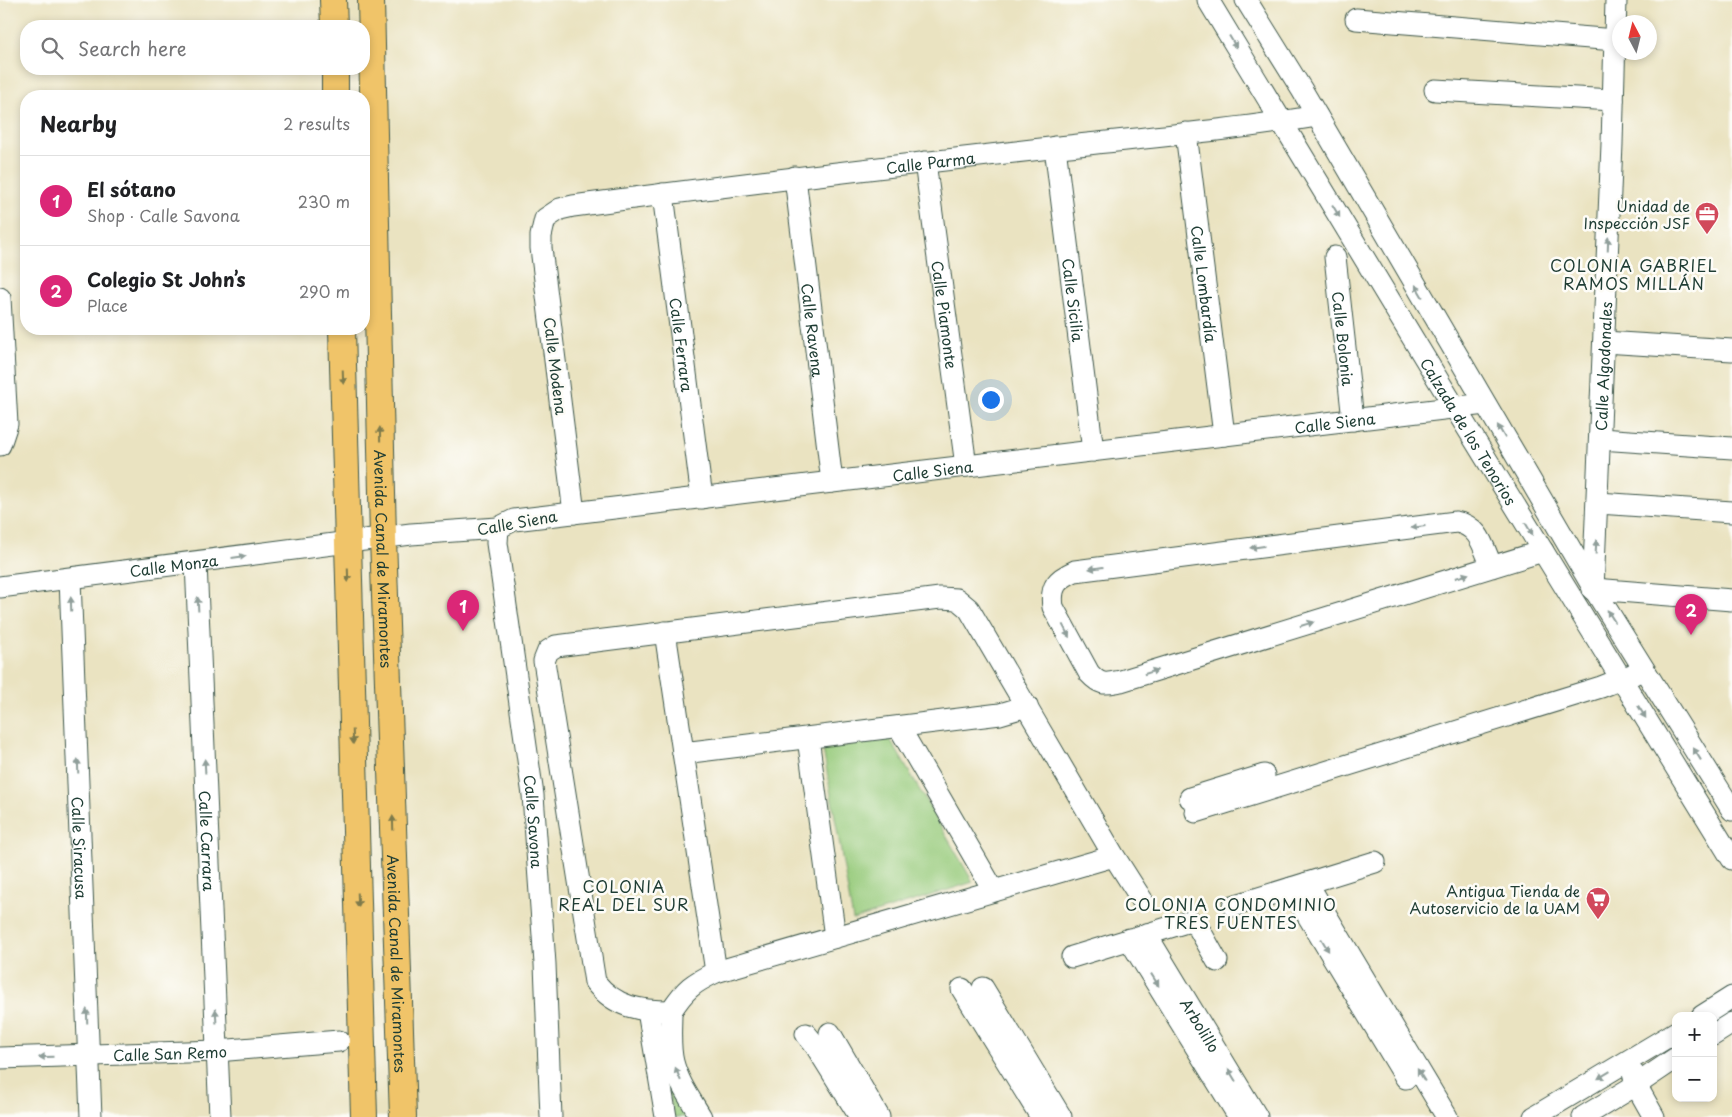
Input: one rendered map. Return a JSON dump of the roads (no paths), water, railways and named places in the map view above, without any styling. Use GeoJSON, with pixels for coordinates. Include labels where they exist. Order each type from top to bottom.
{"type":"FeatureCollection","features":[{"type":"Feature","properties":{"kind":"main road"},"geometry":{"type":"LineString","coordinates":[[333,0],[334,20]]}},
{"type":"Feature","properties":{"kind":"main road","name":"Avenida Canal de Miramontes"},"geometry":{"type":"LineString","coordinates":[[371,0],[383,538],[403,1117]]}},
{"type":"Feature","properties":{"kind":"main road"},"geometry":{"type":"LineString","coordinates":[[335,75],[335,90]]}},
{"type":"Feature","properties":{"kind":"main road"},"geometry":{"type":"LineString","coordinates":[[342,335],[364,1117]]}},
{"type":"Feature","properties":{"kind":"street","name":"Calzada de los Tenorios"},"geometry":{"type":"LineString","coordinates":[[1208,0],[1455,408],[1732,859]]}},
{"type":"Feature","properties":{"kind":"street","name":"Calzada de los Tenorios"},"geometry":{"type":"LineString","coordinates":[[1246,0],[1342,157],[1594,589],[1641,664],[1724,785],[1732,810]]}},
{"type":"Feature","properties":{"kind":"street","name":"Calle Algodonales"},"geometry":{"type":"LineString","coordinates":[[1616,0],[1616,15]]}},
{"type":"Feature","properties":{"kind":"street"},"geometry":{"type":"LineString","coordinates":[[1356,19],[1612,40]]}},
{"type":"Feature","properties":{"kind":"street","name":"Calle Algodonales"},"geometry":{"type":"LineString","coordinates":[[1594,589],[1614,60]]}},
{"type":"Feature","properties":{"kind":"street"},"geometry":{"type":"LineString","coordinates":[[1435,90],[1613,100]]}},
{"type":"Feature","properties":{"kind":"street","name":"Calle Parma"},"geometry":{"type":"LineString","coordinates":[[545,219],[560,209],[573,206],[795,177],[1239,128],[1317,116]]}},
{"type":"Feature","properties":{"kind":"street","name":"Calle Lombardía"},"geometry":{"type":"LineString","coordinates":[[1186,133],[1224,436]]}},
{"type":"Feature","properties":{"kind":"street","name":"Calle Sicilia"},"geometry":{"type":"LineString","coordinates":[[1055,147],[1093,451]]}},
{"type":"Feature","properties":{"kind":"street"},"geometry":{"type":"LineString","coordinates":[[1315,176],[1342,157]]}},
{"type":"Feature","properties":{"kind":"street","name":"Calle Piamonte"},"geometry":{"type":"LineString","coordinates":[[925,162],[966,466]]}},
{"type":"Feature","properties":{"kind":"street","name":"Calle Ravena"},"geometry":{"type":"LineString","coordinates":[[795,177],[832,482]]}},
{"type":"Feature","properties":{"kind":"street","name":"Calle Ferrara"},"geometry":{"type":"LineString","coordinates":[[663,194],[702,498]]}},
{"type":"Feature","properties":{"kind":"street","name":"Calle Modena"},"geometry":{"type":"LineString","coordinates":[[545,219],[540,236],[541,248],[574,513]]}},
{"type":"Feature","properties":{"kind":"street","name":"Calle Bolonia"},"geometry":{"type":"LineString","coordinates":[[1335,258],[1353,420]]}},
{"type":"Feature","properties":{"kind":"street"},"geometry":{"type":"LineString","coordinates":[[0,304],[7,424],[0,445]]}},
{"type":"Feature","properties":{"kind":"street"},"geometry":{"type":"LineString","coordinates":[[1604,342],[1732,350]]}},
{"type":"Feature","properties":{"kind":"street","name":"Calle Siena"},"geometry":{"type":"LineString","coordinates":[[348,542],[498,528],[514,520],[1485,404]]}},
{"type":"Feature","properties":{"kind":"street"},"geometry":{"type":"LineString","coordinates":[[1600,439],[1732,448]]}},
{"type":"Feature","properties":{"kind":"street"},"geometry":{"type":"LineString","coordinates":[[1487,458],[1514,454]]}},
{"type":"Feature","properties":{"kind":"street"},"geometry":{"type":"LineString","coordinates":[[1598,503],[1732,512]]}},
{"type":"Feature","properties":{"kind":"street"},"geometry":{"type":"LineString","coordinates":[[1492,567],[1475,530],[1466,524],[1456,522],[1075,570],[1063,576],[1054,586],[1052,595],[1054,607],[1089,673],[1096,681],[1104,684],[1130,678],[1492,567],[1543,551]]}},
{"type":"Feature","properties":{"kind":"street","name":"Calle Savona"},"geometry":{"type":"LineString","coordinates":[[498,528],[497,543],[533,794],[545,964],[551,1117]]}},
{"type":"Feature","properties":{"kind":"street","name":"Calle Monza"},"geometry":{"type":"LineString","coordinates":[[0,587],[348,542]]}},
{"type":"Feature","properties":{"kind":"street","name":"Calle Carrara"},"geometry":{"type":"LineString","coordinates":[[196,562],[220,1117]]}},
{"type":"Feature","properties":{"kind":"street","name":"Calle Siracusa"},"geometry":{"type":"LineString","coordinates":[[70,579],[91,1117]]}},
{"type":"Feature","properties":{"kind":"street"},"geometry":{"type":"LineString","coordinates":[[1576,605],[1594,589],[1732,600]]}},
{"type":"Feature","properties":{"kind":"street"},"geometry":{"type":"LineString","coordinates":[[671,1011],[648,1011],[618,1003],[604,993],[595,982],[544,661],[548,651],[556,646],[940,598],[957,599],[969,609],[1114,856],[1142,900]]}},
{"type":"Feature","properties":{"kind":"street"},"geometry":{"type":"LineString","coordinates":[[665,632],[716,972]]}},
{"type":"Feature","properties":{"kind":"street"},"geometry":{"type":"LineString","coordinates":[[1193,805],[1618,673],[1641,664]]}},
{"type":"Feature","properties":{"kind":"street"},"geometry":{"type":"LineString","coordinates":[[683,753],[1000,714],[1027,706]]}},
{"type":"Feature","properties":{"kind":"street"},"geometry":{"type":"LineString","coordinates":[[899,727],[994,891]]}},
{"type":"Feature","properties":{"kind":"street"},"geometry":{"type":"LineString","coordinates":[[808,738],[834,937]]}},
{"type":"Feature","properties":{"kind":"street"},"geometry":{"type":"LineString","coordinates":[[701,1117],[679,1080],[673,1062],[671,1046],[671,1011],[683,993],[698,981],[716,972],[1114,856]]}},
{"type":"Feature","properties":{"kind":"street"},"geometry":{"type":"LineString","coordinates":[[1233,906],[1375,862]]}},
{"type":"Feature","properties":{"kind":"street"},"geometry":{"type":"LineString","coordinates":[[1299,886],[1430,1117]]}},
{"type":"Feature","properties":{"kind":"street"},"geometry":{"type":"LineString","coordinates":[[1299,886],[1446,1117]]}},
{"type":"Feature","properties":{"kind":"street"},"geometry":{"type":"LineString","coordinates":[[1072,957],[1190,921],[1198,927],[1217,961]]}},
{"type":"Feature","properties":{"kind":"street","name":"Arbolillo"},"geometry":{"type":"LineString","coordinates":[[1137,936],[1239,1117]]}},
{"type":"Feature","properties":{"kind":"street","name":"Arbolillo"},"geometry":{"type":"LineString","coordinates":[[1137,936],[1257,1117]]}},
{"type":"Feature","properties":{"kind":"street"},"geometry":{"type":"LineString","coordinates":[[1041,1117],[973,989],[1061,1117]]}},
{"type":"Feature","properties":{"kind":"street"},"geometry":{"type":"LineString","coordinates":[[1711,1012],[1730,1003]]}},
{"type":"Feature","properties":{"kind":"street"},"geometry":{"type":"LineString","coordinates":[[648,1011],[666,1117]]}},
{"type":"Feature","properties":{"kind":"street"},"geometry":{"type":"LineString","coordinates":[[1717,1032],[1732,1023]]}},
{"type":"Feature","properties":{"kind":"street"},"geometry":{"type":"LineString","coordinates":[[830,1033],[879,1117]]}},
{"type":"Feature","properties":{"kind":"street"},"geometry":{"type":"LineString","coordinates":[[806,1034],[815,1045],[860,1117]]}},
{"type":"Feature","properties":{"kind":"street"},"geometry":{"type":"LineString","coordinates":[[1534,1117],[1672,1034]]}},
{"type":"Feature","properties":{"kind":"street","name":"Calle San Remo"},"geometry":{"type":"LineString","coordinates":[[0,1058],[217,1051],[339,1041]]}},
{"type":"Feature","properties":{"kind":"street"},"geometry":{"type":"LineString","coordinates":[[1631,1059],[1636,1085],[1654,1117]]}},
{"type":"Feature","properties":{"kind":"street"},"geometry":{"type":"LineString","coordinates":[[1583,1117],[1672,1061]]}},
{"type":"Feature","properties":{"kind":"place","name":"Unidad de Inspección JSF"},"geometry":{"type":"Point","coordinates":[1707,235]}},
{"type":"Feature","properties":{"kind":"place","name":"El sótano"},"geometry":{"type":"Point","coordinates":[463,631]}},
{"type":"Feature","properties":{"kind":"place","name":"Colegio St John’s"},"geometry":{"type":"Point","coordinates":[1691,635]}},
{"type":"Feature","properties":{"kind":"place","name":"Antigua Tienda de Autoservicio de la UAM"},"geometry":{"type":"Point","coordinates":[1598,920]}},
{"type":"Feature","properties":{"kind":"district","name":"COLONIA GABRIEL RAMOS MILLÁN"},"geometry":{"type":"Point","coordinates":[1634,274]}},
{"type":"Feature","properties":{"kind":"district","name":"COLONIA REAL DEL SUR"},"geometry":{"type":"Point","coordinates":[624,895]}},
{"type":"Feature","properties":{"kind":"district","name":"COLONIA CONDOMINIO TRES FUENTES"},"geometry":{"type":"Point","coordinates":[1231,913]}}]}
